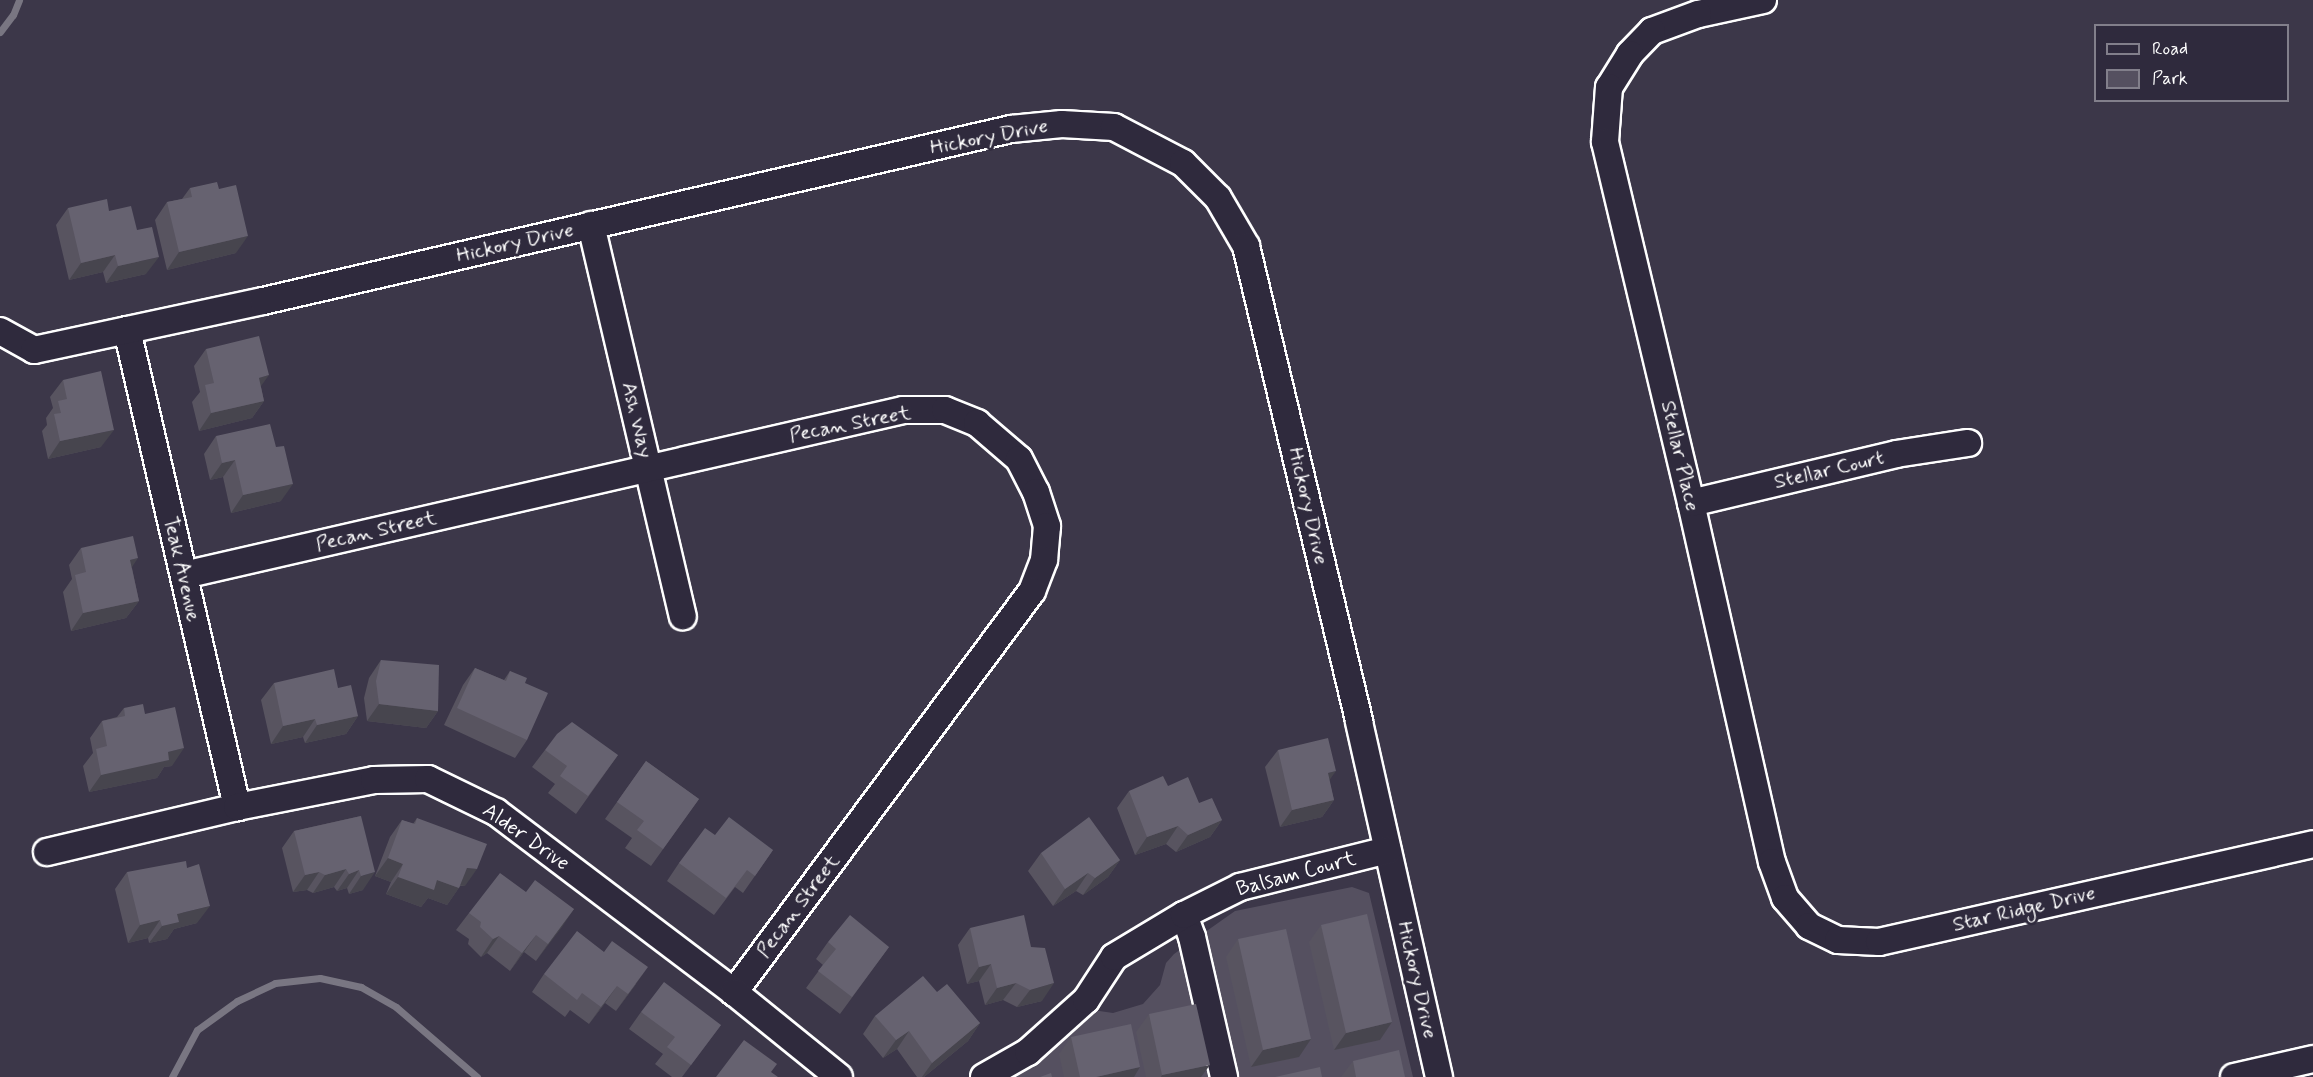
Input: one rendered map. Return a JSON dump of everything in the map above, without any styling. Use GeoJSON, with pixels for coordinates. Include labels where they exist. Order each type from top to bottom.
{"type":"FeatureCollection","features":[{"type":"Feature","properties":{"kind":"street","name":"Stellar Place"},"geometry":{"type":"LineString","coordinates":[[1763,0],[1698,14],[1652,31],[1630,54],[1609,87],[1605,142],[1691,503],[1772,862]]}},
{"type":"Feature","properties":{"kind":"street","name":"Hickory Drive"},"geometry":{"type":"LineString","coordinates":[[0,331],[34,350],[1011,129],[1062,124],[1114,127],[1183,164],[1218,198],[1246,246],[1357,710],[1439,1077]]}},
{"type":"Feature","properties":{"kind":"street","name":"Ash Way"},"geometry":{"type":"LineString","coordinates":[[591,225],[682,616]]}},
{"type":"Feature","properties":{"kind":"street","name":"Teak Avenue"},"geometry":{"type":"LineString","coordinates":[[127,330],[237,807]]}},
{"type":"Feature","properties":{"kind":"street","name":"Pecan Street"},"geometry":{"type":"LineString","coordinates":[[184,575],[903,410],[945,410],[977,423],[1019,459],[1036,492],[1047,526],[1044,560],[1032,591],[734,992]]}},
{"type":"Feature","properties":{"kind":"street","name":"Stellar Court"},"geometry":{"type":"LineString","coordinates":[[1691,503],[1896,454],[1968,443]]}},
{"type":"Feature","properties":{"kind":"street","name":"Alder Drive"},"geometry":{"type":"LineString","coordinates":[[47,852],[237,807],[374,780],[428,779],[496,812],[734,992],[838,1077]]}},
{"type":"Feature","properties":{"kind":"street","name":"Star Ridge Drive"},"geometry":{"type":"LineString","coordinates":[[1772,862],[1785,898],[1809,926],[1838,940],[1879,942],[2313,844]]}},
{"type":"Feature","properties":{"kind":"street","name":"Balsam Court"},"geometry":{"type":"LineString","coordinates":[[984,1077],[1028,1052],[1086,1000],[1114,957],[1184,915],[1240,887],[1387,850]]}},
{"type":"Feature","properties":{"kind":"street"},"geometry":{"type":"LineString","coordinates":[[1184,915],[1192,937],[1224,1077]]}},
{"type":"Feature","properties":{"kind":"street"},"geometry":{"type":"LineString","coordinates":[[2234,1077],[2313,1059]]}},
{"type":"Feature","properties":{"kind":"green space"},"geometry":{"type":"Polygon","coordinates":[[[1352,887],[1369,893],[1413,1077],[1004,1077],[1086,1009],[1113,1013],[1143,1004],[1160,985],[1166,963],[1174,954],[1235,911],[1352,887]]]}},
{"type":"Feature","properties":{"kind":"building"},"geometry":{"type":"Polygon","coordinates":[[[217,182],[219,189],[236,185],[248,236],[179,252],[167,202],[192,197],[190,188],[217,182]]]}},
{"type":"Feature","properties":{"kind":"building"},"geometry":{"type":"Polygon","coordinates":[[[107,199],[109,211],[131,206],[137,230],[152,227],[159,257],[118,266],[115,255],[81,263],[68,208],[107,199]]]}},
{"type":"Feature","properties":{"kind":"building"},"geometry":{"type":"Polygon","coordinates":[[[259,336],[269,375],[259,378],[264,401],[211,413],[205,385],[214,383],[206,349],[259,336]]]}},
{"type":"Feature","properties":{"kind":"building"},"geometry":{"type":"Polygon","coordinates":[[[101,371],[114,430],[60,441],[54,414],[61,413],[58,401],[67,399],[63,380],[101,371]]]}},
{"type":"Feature","properties":{"kind":"building"},"geometry":{"type":"Polygon","coordinates":[[[270,424],[276,447],[284,446],[293,484],[243,495],[235,460],[222,463],[216,436],[270,424]]]}},
{"type":"Feature","properties":{"kind":"building"},"geometry":{"type":"Polygon","coordinates":[[[133,536],[138,558],[130,560],[139,601],[83,613],[75,575],[86,572],[81,548],[133,536]]]}},
{"type":"Feature","properties":{"kind":"building"},"geometry":{"type":"Polygon","coordinates":[[[381,660],[439,665],[438,711],[379,704],[376,681],[381,660]]]}},
{"type":"Feature","properties":{"kind":"building"},"geometry":{"type":"Polygon","coordinates":[[[475,668],[506,681],[510,671],[527,678],[525,683],[548,693],[527,740],[457,708],[475,668]]]}},
{"type":"Feature","properties":{"kind":"building"},"geometry":{"type":"Polygon","coordinates":[[[334,669],[338,688],[351,685],[358,716],[317,725],[315,719],[283,726],[274,683],[334,669]]]}},
{"type":"Feature","properties":{"kind":"building"},"geometry":{"type":"Polygon","coordinates":[[[143,704],[145,714],[175,707],[184,748],[168,752],[169,760],[101,775],[96,749],[107,746],[102,721],[125,716],[124,708],[143,704]]]}},
{"type":"Feature","properties":{"kind":"building"},"geometry":{"type":"Polygon","coordinates":[[[572,722],[618,755],[588,796],[560,776],[567,766],[545,750],[557,734],[572,722]]]}},
{"type":"Feature","properties":{"kind":"building"},"geometry":{"type":"Polygon","coordinates":[[[1328,738],[1336,771],[1328,773],[1334,800],[1292,810],[1278,750],[1328,738]]]}},
{"type":"Feature","properties":{"kind":"building"},"geometry":{"type":"Polygon","coordinates":[[[646,761],[699,799],[663,849],[637,830],[644,821],[617,802],[646,761]]]}},
{"type":"Feature","properties":{"kind":"building"},"geometry":{"type":"Polygon","coordinates":[[[1163,776],[1168,786],[1188,777],[1199,803],[1212,798],[1222,820],[1188,835],[1178,826],[1147,837],[1129,791],[1163,776]]]}},
{"type":"Feature","properties":{"kind":"building"},"geometry":{"type":"Polygon","coordinates":[[[361,816],[375,872],[361,876],[359,870],[349,874],[346,869],[325,875],[319,872],[305,875],[294,831],[361,816]]]}},
{"type":"Feature","properties":{"kind":"building"},"geometry":{"type":"Polygon","coordinates":[[[729,817],[773,850],[755,876],[747,870],[726,898],[679,863],[705,828],[715,835],[729,817]]]}},
{"type":"Feature","properties":{"kind":"building"},"geometry":{"type":"Polygon","coordinates":[[[1089,817],[1120,860],[1095,878],[1088,873],[1065,889],[1041,853],[1089,817]]]}},
{"type":"Feature","properties":{"kind":"building"},"geometry":{"type":"Polygon","coordinates":[[[417,818],[487,844],[477,869],[467,868],[459,888],[437,880],[434,890],[398,877],[403,864],[388,858],[402,820],[415,824],[417,818]]]}},
{"type":"Feature","properties":{"kind":"building"},"geometry":{"type":"Polygon","coordinates":[[[186,861],[187,868],[199,864],[210,906],[177,914],[179,922],[162,926],[160,920],[140,925],[127,872],[186,861]]]}},
{"type":"Feature","properties":{"kind":"building"},"geometry":{"type":"Polygon","coordinates":[[[500,873],[526,892],[535,880],[574,909],[548,944],[536,935],[522,953],[499,936],[493,939],[480,927],[481,922],[469,913],[500,873]]]}},
{"type":"Feature","properties":{"kind":"building"},"geometry":{"type":"Polygon","coordinates":[[[1367,914],[1392,1022],[1346,1033],[1321,925],[1367,914]]]}},
{"type":"Feature","properties":{"kind":"building"},"geometry":{"type":"Polygon","coordinates":[[[850,915],[889,947],[852,997],[818,971],[836,949],[828,942],[850,915]]]}},
{"type":"Feature","properties":{"kind":"building"},"geometry":{"type":"Polygon","coordinates":[[[1024,915],[1031,947],[1045,948],[1054,983],[1030,990],[1016,983],[997,988],[991,964],[979,967],[970,928],[1024,915]]]}},
{"type":"Feature","properties":{"kind":"building"},"geometry":{"type":"Polygon","coordinates":[[[1286,929],[1311,1039],[1263,1050],[1238,939],[1286,929]]]}},
{"type":"Feature","properties":{"kind":"building"},"geometry":{"type":"Polygon","coordinates":[[[577,931],[604,952],[612,941],[648,967],[628,994],[617,986],[601,1007],[582,993],[577,1000],[544,974],[577,931]]]}},
{"type":"Feature","properties":{"kind":"building"},"geometry":{"type":"Polygon","coordinates":[[[923,976],[937,992],[947,984],[980,1023],[932,1063],[909,1031],[896,1040],[875,1016],[923,976]]]}},
{"type":"Feature","properties":{"kind":"building"},"geometry":{"type":"Polygon","coordinates":[[[664,982],[721,1025],[691,1065],[667,1047],[675,1037],[641,1012],[664,982]]]}},
{"type":"Feature","properties":{"kind":"building"},"geometry":{"type":"Polygon","coordinates":[[[1196,1004],[1210,1065],[1162,1075],[1149,1014],[1196,1004]]]}},
{"type":"Feature","properties":{"kind":"building"},"geometry":{"type":"Polygon","coordinates":[[[1131,1024],[1140,1067],[1096,1077],[1080,1077],[1071,1037],[1131,1024]]]}},
{"type":"Feature","properties":{"kind":"building"},"geometry":{"type":"Polygon","coordinates":[[[744,1040],[777,1064],[771,1072],[778,1077],[716,1077],[744,1040]]]}},
{"type":"Feature","properties":{"kind":"building"},"geometry":{"type":"Polygon","coordinates":[[[1399,1050],[1405,1077],[1356,1077],[1353,1061],[1399,1050]]]}},
{"type":"Feature","properties":{"kind":"building"},"geometry":{"type":"Polygon","coordinates":[[[1320,1067],[1322,1077],[1275,1077],[1320,1067]]]}},
{"type":"Feature","properties":{"kind":"building"},"geometry":{"type":"Polygon","coordinates":[[[1051,1073],[1052,1077],[1040,1077],[1051,1073]]]}},
{"type":"Feature","properties":{"kind":"waterway"},"geometry":{"type":"LineString","coordinates":[[0,32],[13,15],[19,0]]}},
{"type":"Feature","properties":{"kind":"waterway"},"geometry":{"type":"LineString","coordinates":[[172,1077],[197,1030],[237,1001],[275,983],[320,978],[361,987],[396,1007],[477,1077]]}}]}
